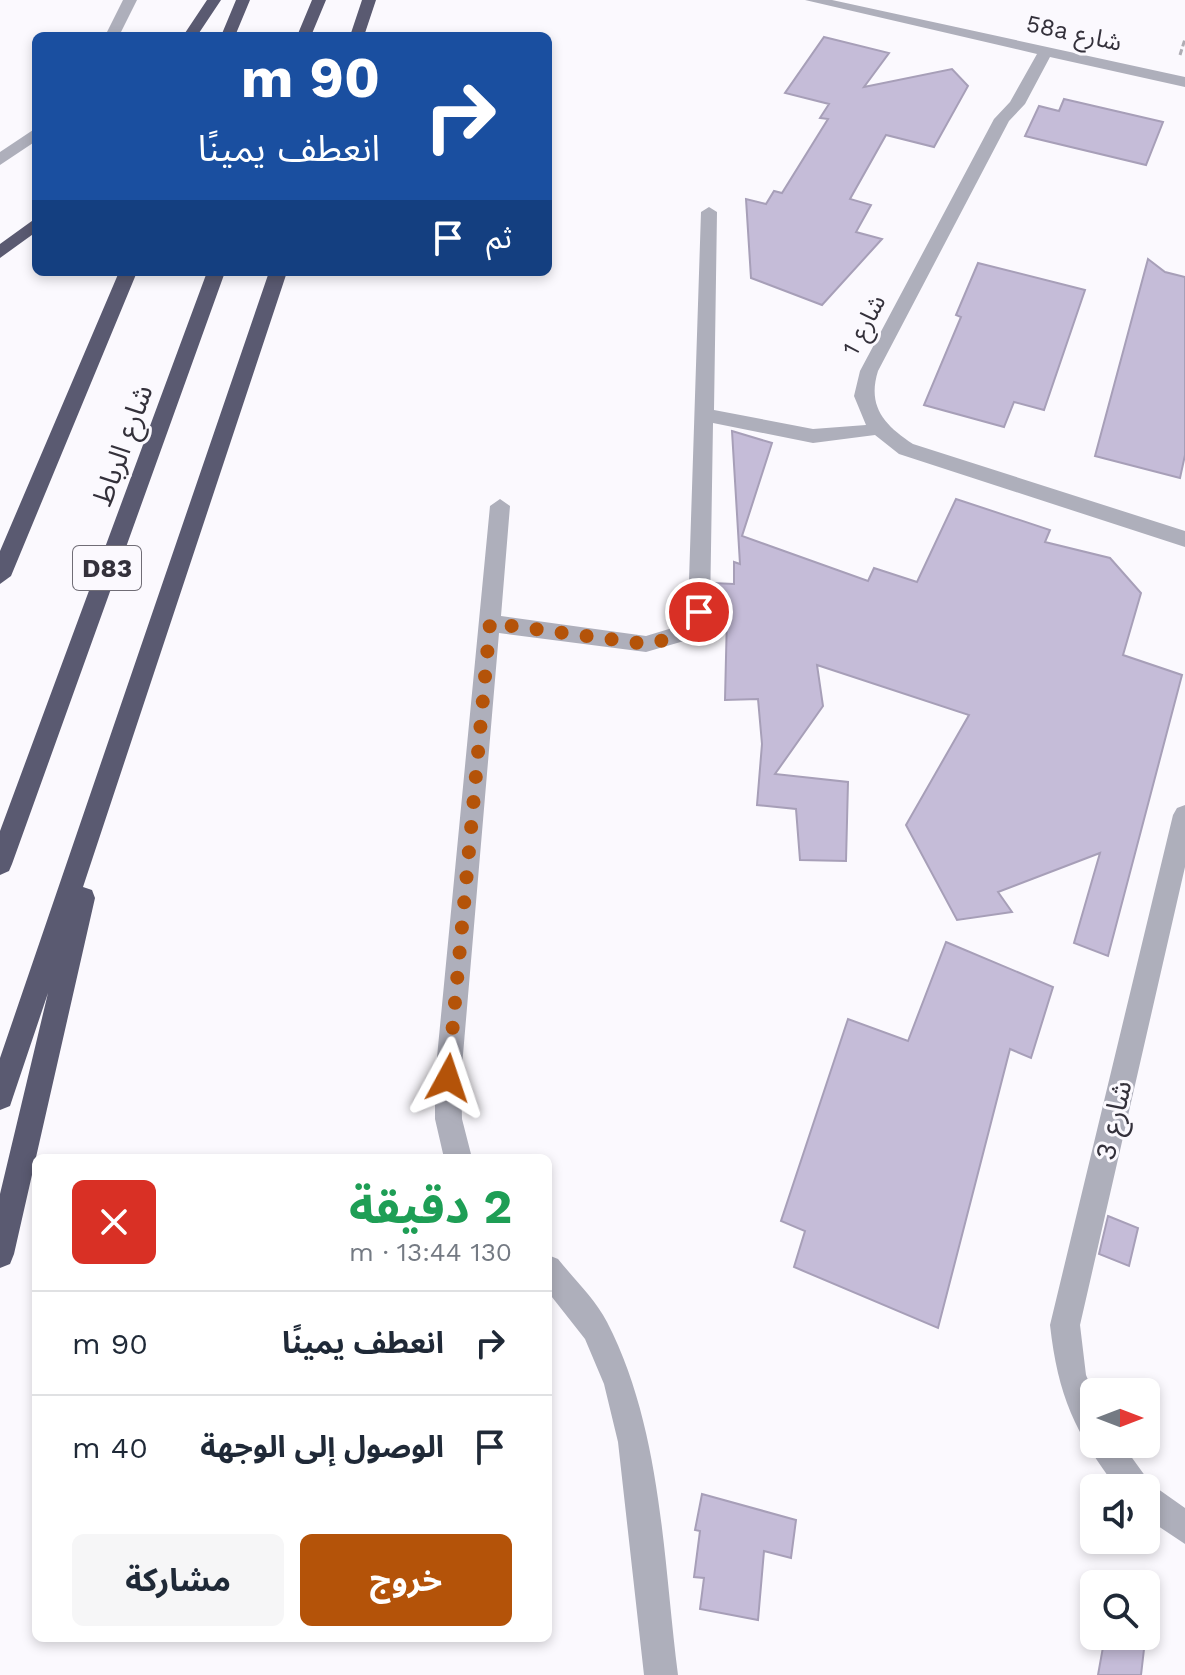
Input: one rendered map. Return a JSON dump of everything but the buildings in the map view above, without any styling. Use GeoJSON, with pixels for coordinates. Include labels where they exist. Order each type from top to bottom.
{"type":"FeatureCollection","features":[{"type":"Feature","properties":{"kind":"highway"},"geometry":{"type":"LineString","coordinates":[[193,32],[214,0]]}},
{"type":"Feature","properties":{"kind":"highway"},"geometry":{"type":"LineString","coordinates":[[230,32],[243,0]]}},
{"type":"Feature","properties":{"kind":"highway"},"geometry":{"type":"LineString","coordinates":[[306,32],[319,0]]}},
{"type":"Feature","properties":{"kind":"highway"},"geometry":{"type":"LineString","coordinates":[[358,32],[369,0]]}},
{"type":"Feature","properties":{"kind":"highway"},"geometry":{"type":"LineString","coordinates":[[0,253],[32,226]]}},
{"type":"Feature","properties":{"kind":"highway","name":"شارع الرباط"},"geometry":{"type":"LineString","coordinates":[[0,576],[126,276]]}},
{"type":"Feature","properties":{"kind":"highway","name":"شارع الرباط"},"geometry":{"type":"LineString","coordinates":[[0,864],[215,276]]}},
{"type":"Feature","properties":{"kind":"highway"},"geometry":{"type":"LineString","coordinates":[[0,1097],[277,276]]}},
{"type":"Feature","properties":{"kind":"highway"},"geometry":{"type":"LineString","coordinates":[[0,1254],[112,771]]}},
{"type":"Feature","properties":{"kind":"street"},"geometry":{"type":"LineString","coordinates":[[114,32],[130,0]]}},
{"type":"Feature","properties":{"kind":"street","name":"58a شارع"},"geometry":{"type":"LineString","coordinates":[[812,0],[1185,82]]}},
{"type":"Feature","properties":{"kind":"street","name":"شارع 1"},"geometry":{"type":"LineString","coordinates":[[1002,119],[1004,101],[1026,48]]}},
{"type":"Feature","properties":{"kind":"street","name":"شارع 1"},"geometry":{"type":"LineString","coordinates":[[878,428],[864,404],[865,381],[1002,119],[1017,104],[1045,52]]}},
{"type":"Feature","properties":{"kind":"street"},"geometry":{"type":"LineString","coordinates":[[0,160],[32,136]]}},
{"type":"Feature","properties":{"kind":"street"},"geometry":{"type":"LineString","coordinates":[[490,623],[646,644],[669,640],[688,629],[699,612],[709,212]]}},
{"type":"Feature","properties":{"kind":"street"},"geometry":{"type":"LineString","coordinates":[[705,414],[813,438],[846,437],[878,428],[906,449],[1103,510],[1146,528],[1185,539]]}},
{"type":"Feature","properties":{"kind":"street"},"geometry":{"type":"LineString","coordinates":[[456,1154],[451,1142],[447,1109],[448,1078],[500,506]]}},
{"type":"Feature","properties":{"kind":"street"},"geometry":{"type":"LineString","coordinates":[[1103,510],[1185,525]]}},
{"type":"Feature","properties":{"kind":"street","name":"شارع 3"},"geometry":{"type":"LineString","coordinates":[[1080,1397],[1071,1376],[1065,1325],[1185,815]]}},
{"type":"Feature","properties":{"kind":"street"},"geometry":{"type":"LineString","coordinates":[[552,1274],[595,1329],[619,1382],[633,1442],[661,1675]]}},
{"type":"Feature","properties":{"kind":"street"},"geometry":{"type":"LineString","coordinates":[[1160,1509],[1185,1528]]}},
{"type":"Feature","properties":{"kind":"route"},"geometry":{"type":"LineString","coordinates":[[448,1078],[490,623],[646,644],[669,640],[688,629],[699,612]]}}]}
